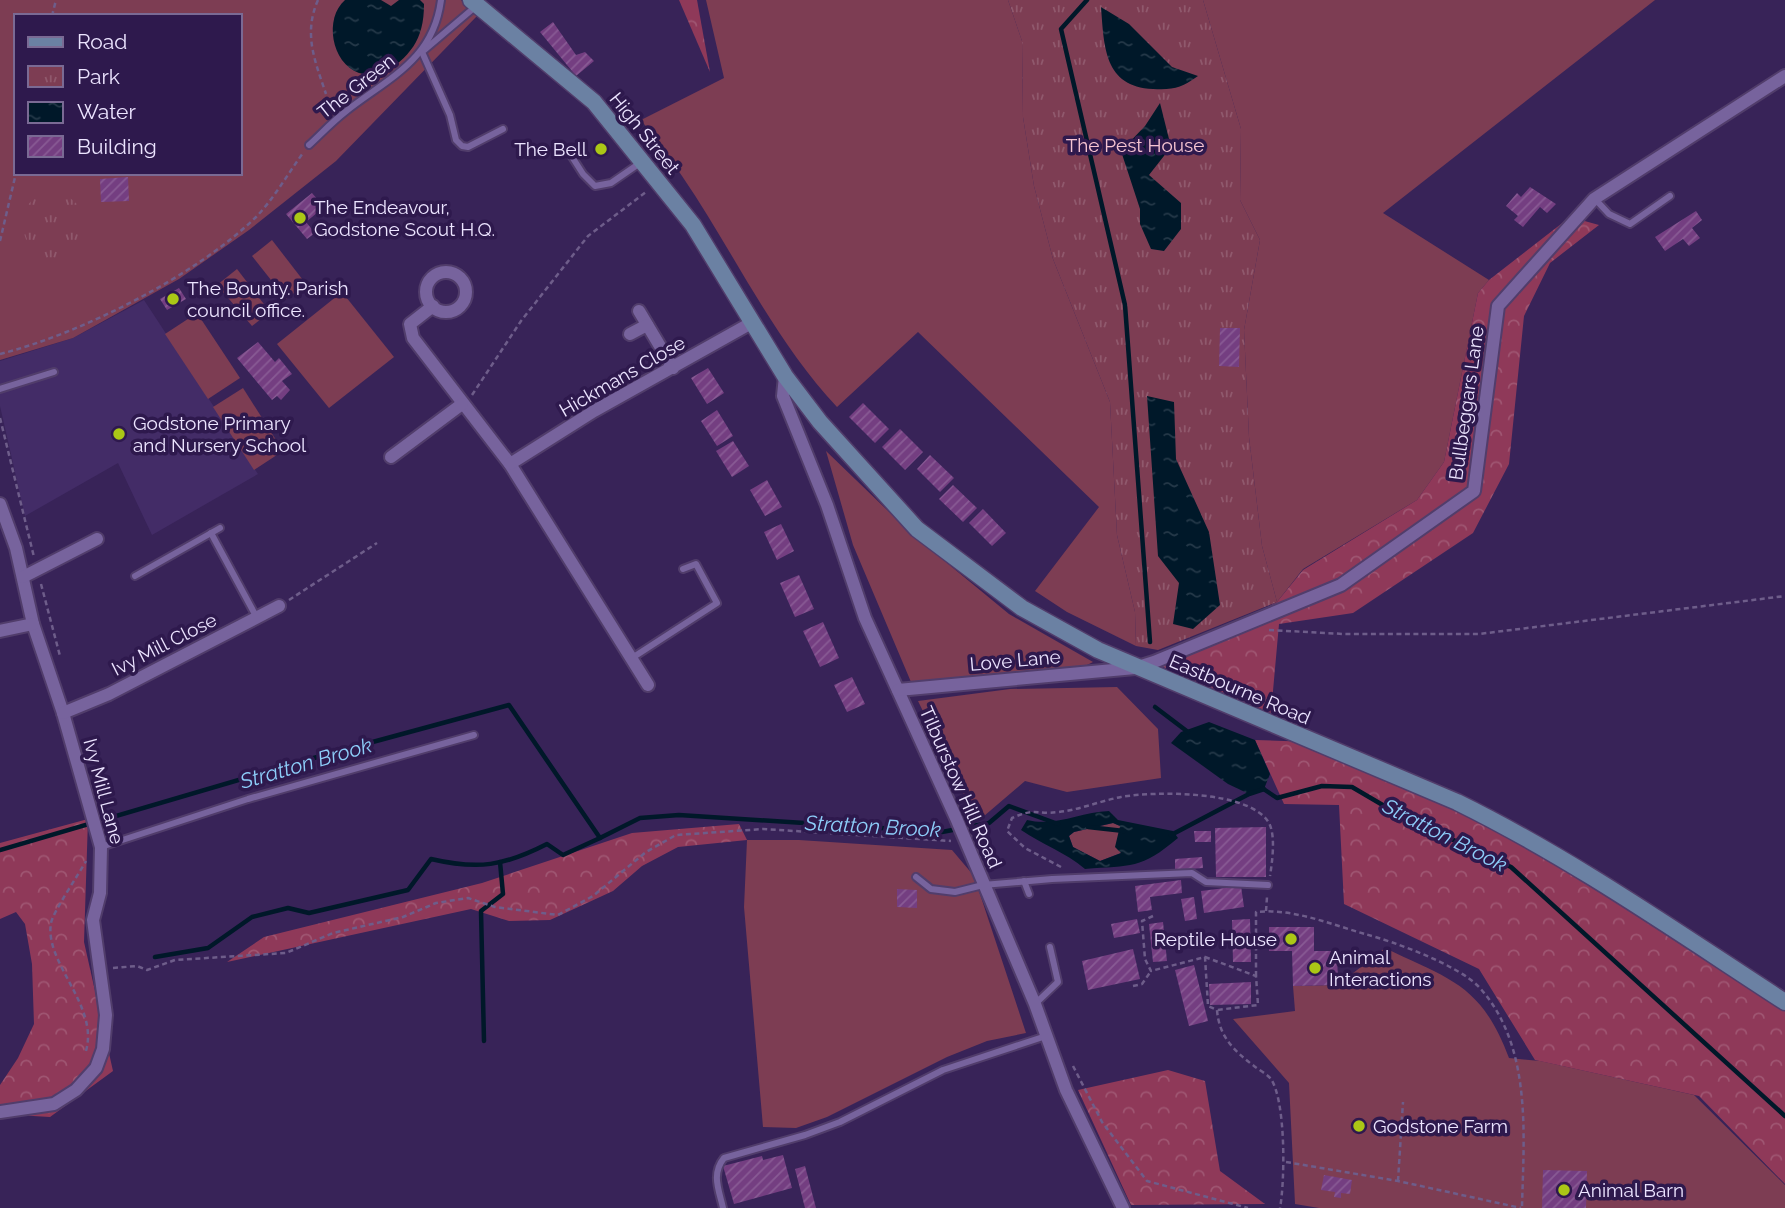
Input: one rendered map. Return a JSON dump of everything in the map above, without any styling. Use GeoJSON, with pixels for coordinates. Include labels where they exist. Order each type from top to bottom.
{"type":"FeatureCollection","features":[{"type":"Feature","properties":{"kind":"main road","name":"High Street"},"geometry":{"type":"LineString","coordinates":[[473,3],[502,23],[594,102],[694,225],[753,322]]}},
{"type":"Feature","properties":{"kind":"main road","name":"Eastbourne Road"},"geometry":{"type":"LineString","coordinates":[[753,322],[785,376],[820,422],[917,529],[1022,608],[1135,668],[1457,802],[1515,830],[1605,882],[1785,1002]]}},
{"type":"Feature","properties":{"kind":"street","name":"Bullbeggars Lane"},"geometry":{"type":"LineString","coordinates":[[1135,668],[1341,586],[1474,491],[1498,306],[1594,199],[1785,76]]}},
{"type":"Feature","properties":{"kind":"street"},"geometry":{"type":"LineString","coordinates":[[433,306],[410,324],[413,338],[510,464],[648,685]]}},
{"type":"Feature","properties":{"kind":"street"},"geometry":{"type":"LineString","coordinates":[[639,311],[673,369]]}},
{"type":"Feature","properties":{"kind":"street","name":"Hickmans Close"},"geometry":{"type":"LineString","coordinates":[[510,464],[594,411],[753,322]]}},
{"type":"Feature","properties":{"kind":"street"},"geometry":{"type":"LineString","coordinates":[[630,334],[648,325]]}},
{"type":"Feature","properties":{"kind":"street","name":"Tilburstow Hill Road"},"geometry":{"type":"LineString","coordinates":[[785,376],[783,396],[827,505],[865,618],[962,832],[1035,1004],[1066,1090],[1123,1208]]}},
{"type":"Feature","properties":{"kind":"street"},"geometry":{"type":"LineString","coordinates":[[391,457],[462,404]]}},
{"type":"Feature","properties":{"kind":"street","name":"Ivy Mill Lane"},"geometry":{"type":"LineString","coordinates":[[0,504],[23,577],[33,624],[63,713],[101,847],[100,894],[93,920],[106,1015],[103,1049],[96,1068],[76,1090],[54,1104],[0,1112]]}},
{"type":"Feature","properties":{"kind":"street"},"geometry":{"type":"LineString","coordinates":[[23,577],[97,539]]}},
{"type":"Feature","properties":{"kind":"street","name":"Ivy Mill Close"},"geometry":{"type":"LineString","coordinates":[[63,713],[109,694],[279,606]]}},
{"type":"Feature","properties":{"kind":"street"},"geometry":{"type":"LineString","coordinates":[[0,631],[33,624]]}},
{"type":"Feature","properties":{"kind":"street","name":"Love Lane"},"geometry":{"type":"LineString","coordinates":[[898,690],[1135,668]]}},
{"type":"Feature","properties":{"kind":"lane","name":"The Green"},"geometry":{"type":"LineString","coordinates":[[422,52],[440,12],[441,0]]}},
{"type":"Feature","properties":{"kind":"lane","name":"The Green"},"geometry":{"type":"LineString","coordinates":[[309,145],[346,111],[386,85],[473,3]]}},
{"type":"Feature","properties":{"kind":"lane"},"geometry":{"type":"LineString","coordinates":[[422,52],[450,115],[456,140],[462,146],[468,147],[503,129]]}},
{"type":"Feature","properties":{"kind":"lane"},"geometry":{"type":"LineString","coordinates":[[567,149],[595,186],[611,183],[642,162]]}},
{"type":"Feature","properties":{"kind":"lane"},"geometry":{"type":"LineString","coordinates":[[1594,199],[1609,214],[1630,224],[1670,196]]}},
{"type":"Feature","properties":{"kind":"lane"},"geometry":{"type":"LineString","coordinates":[[0,389],[54,372]]}},
{"type":"Feature","properties":{"kind":"lane"},"geometry":{"type":"LineString","coordinates":[[135,576],[220,528]]}},
{"type":"Feature","properties":{"kind":"lane"},"geometry":{"type":"LineString","coordinates":[[211,533],[257,618]]}},
{"type":"Feature","properties":{"kind":"lane"},"geometry":{"type":"LineString","coordinates":[[630,659],[717,603],[696,564],[682,569]]}},
{"type":"Feature","properties":{"kind":"lane"},"geometry":{"type":"LineString","coordinates":[[101,847],[248,799],[474,735]]}},
{"type":"Feature","properties":{"kind":"lane"},"geometry":{"type":"LineString","coordinates":[[916,877],[931,889],[956,892],[983,885],[1024,881],[1192,873],[1206,882],[1268,885]]}},
{"type":"Feature","properties":{"kind":"lane"},"geometry":{"type":"LineString","coordinates":[[1024,881],[1029,894]]}},
{"type":"Feature","properties":{"kind":"lane"},"geometry":{"type":"LineString","coordinates":[[1035,1004],[1058,982],[1050,947]]}},
{"type":"Feature","properties":{"kind":"lane"},"geometry":{"type":"LineString","coordinates":[[723,1208],[716,1177],[717,1166],[724,1158],[840,1122],[943,1070],[1046,1036]]}},
{"type":"Feature","properties":{"kind":"path"},"geometry":{"type":"LineString","coordinates":[[318,0],[312,13],[309,41],[326,94]]}},
{"type":"Feature","properties":{"kind":"path"},"geometry":{"type":"LineString","coordinates":[[0,354],[72,330],[153,290],[221,246],[256,218],[309,145]]}},
{"type":"Feature","properties":{"kind":"path"},"geometry":{"type":"LineString","coordinates":[[0,241],[16,175]]}},
{"type":"Feature","properties":{"kind":"path"},"geometry":{"type":"LineString","coordinates":[[462,404],[470,399],[521,321],[588,236],[659,182]]}},
{"type":"Feature","properties":{"kind":"path"},"geometry":{"type":"LineString","coordinates":[[0,418],[60,659]]}},
{"type":"Feature","properties":{"kind":"path"},"geometry":{"type":"LineString","coordinates":[[279,606],[377,543]]}},
{"type":"Feature","properties":{"kind":"path"},"geometry":{"type":"LineString","coordinates":[[1244,626],[1344,634],[1479,634],[1785,596]]}},
{"type":"Feature","properties":{"kind":"path"},"geometry":{"type":"LineString","coordinates":[[1070,869],[1059,867],[1025,848],[1007,831],[1012,818],[1031,810],[1057,813],[1150,793],[1182,793],[1223,800],[1259,811],[1270,825],[1266,911]]}},
{"type":"Feature","properties":{"kind":"path"},"geometry":{"type":"LineString","coordinates":[[99,969],[128,966],[147,970],[175,960],[286,953],[333,933],[402,917],[436,903],[468,898],[495,907],[558,915],[593,896],[646,852],[676,835],[762,829],[927,841],[962,832]]}},
{"type":"Feature","properties":{"kind":"path"},"geometry":{"type":"LineString","coordinates":[[84,1057],[88,1046],[85,1014],[52,939],[51,921],[88,857]]}},
{"type":"Feature","properties":{"kind":"path"},"geometry":{"type":"LineString","coordinates":[[1205,957],[1208,1006],[1217,1010],[1258,1005],[1256,912],[1266,911],[1309,918],[1385,938],[1443,964],[1478,986],[1504,1022],[1513,1047],[1520,1087],[1524,1142],[1522,1207],[1398,1181],[1286,1162]]}},
{"type":"Feature","properties":{"kind":"path"},"geometry":{"type":"LineString","coordinates":[[1152,971],[1145,959],[1142,921],[1153,916]]}},
{"type":"Feature","properties":{"kind":"path"},"geometry":{"type":"LineString","coordinates":[[1133,986],[1142,984],[1152,971],[1166,965],[1205,957],[1256,976]]}},
{"type":"Feature","properties":{"kind":"path"},"geometry":{"type":"LineString","coordinates":[[1217,1010],[1218,1024],[1224,1040],[1270,1079],[1279,1108],[1286,1162],[1280,1208]]}},
{"type":"Feature","properties":{"kind":"path"},"geometry":{"type":"LineString","coordinates":[[1398,1181],[1403,1102]]}},
{"type":"Feature","properties":{"kind":"path"},"geometry":{"type":"LineString","coordinates":[[1102,1122],[1147,1181],[1248,1208]]}},
{"type":"Feature","properties":{"kind":"shaded area","name":"Godstone Primary and Nursery School"},"geometry":{"type":"Polygon","coordinates":[[[144,300],[258,474],[152,535],[118,463],[25,516],[0,406],[0,361],[73,338],[144,300]]]}},
{"type":"Feature","properties":{"kind":"green space"},"geometry":{"type":"Polygon","coordinates":[[[0,0],[461,0],[477,16],[336,161],[249,230],[179,279],[73,338],[0,360],[0,0]]]}},
{"type":"Feature","properties":{"kind":"green space"},"geometry":{"type":"Polygon","coordinates":[[[679,0],[697,0],[710,72],[679,0]]]}},
{"type":"Feature","properties":{"kind":"green space"},"geometry":{"type":"Polygon","coordinates":[[[706,0],[1008,0],[1022,41],[1023,117],[1034,186],[1053,259],[1110,402],[1117,535],[1135,612],[1136,646],[1067,612],[1035,591],[1099,507],[918,332],[837,407],[793,353],[701,205],[641,120],[724,78],[706,0]]]}},
{"type":"Feature","properties":{"kind":"green space","name":"The Pest House"},"geometry":{"type":"Polygon","coordinates":[[[1008,0],[1203,0],[1241,129],[1240,200],[1260,240],[1244,330],[1249,437],[1262,546],[1277,602],[1158,650],[1136,646],[1135,612],[1117,535],[1110,402],[1053,259],[1034,186],[1023,117],[1022,41],[1008,0]]]}},
{"type":"Feature","properties":{"kind":"green space"},"geometry":{"type":"Polygon","coordinates":[[[1203,0],[1655,0],[1383,213],[1489,280],[1478,293],[1444,462],[1417,500],[1303,569],[1277,602],[1262,546],[1249,437],[1244,330],[1260,240],[1240,200],[1241,129],[1203,0]]]}},
{"type":"Feature","properties":{"kind":"green space"},"geometry":{"type":"Polygon","coordinates":[[[61,190],[78,205],[82,234],[77,253],[66,262],[52,262],[38,255],[28,243],[23,226],[28,205],[35,198],[47,191],[61,190]]]}},
{"type":"Feature","properties":{"kind":"green space"},"geometry":{"type":"Polygon","coordinates":[[[1570,217],[1599,225],[1550,263],[1524,316],[1509,464],[1473,533],[1353,613],[1279,624],[1271,713],[1161,666],[1277,602],[1303,570],[1417,500],[1444,462],[1478,293],[1489,280],[1570,217]]]}},
{"type":"Feature","properties":{"kind":"green space"},"geometry":{"type":"Polygon","coordinates":[[[272,240],[306,284],[286,299],[252,256],[272,240]]]}},
{"type":"Feature","properties":{"kind":"green space"},"geometry":{"type":"Polygon","coordinates":[[[237,269],[270,312],[252,326],[217,285],[237,269]]]}},
{"type":"Feature","properties":{"kind":"green space"},"geometry":{"type":"Polygon","coordinates":[[[342,292],[394,357],[329,408],[277,344],[342,292]]]}},
{"type":"Feature","properties":{"kind":"green space"},"geometry":{"type":"Polygon","coordinates":[[[197,313],[240,378],[208,399],[165,334],[197,313]]]}},
{"type":"Feature","properties":{"kind":"green space"},"geometry":{"type":"Polygon","coordinates":[[[243,388],[283,451],[254,470],[213,407],[243,388]]]}},
{"type":"Feature","properties":{"kind":"green space"},"geometry":{"type":"Polygon","coordinates":[[[826,451],[913,535],[1009,614],[1093,662],[1081,668],[911,682],[853,545],[826,451]]]}},
{"type":"Feature","properties":{"kind":"green space"},"geometry":{"type":"Polygon","coordinates":[[[1117,687],[1158,729],[1161,778],[1067,792],[1025,781],[977,822],[918,701],[1010,689],[1117,687]]]}},
{"type":"Feature","properties":{"kind":"green space"},"geometry":{"type":"Polygon","coordinates":[[[1255,740],[1311,742],[1457,802],[1785,1002],[1785,1184],[1699,1096],[1535,1060],[1479,969],[1344,904],[1339,805],[1284,804],[1255,740]]]}},
{"type":"Feature","properties":{"kind":"green space"},"geometry":{"type":"Polygon","coordinates":[[[88,819],[84,942],[113,1071],[50,1117],[0,1114],[0,1085],[18,1058],[34,1024],[32,964],[25,924],[16,912],[0,919],[0,843],[88,819]]]}},
{"type":"Feature","properties":{"kind":"green space"},"geometry":{"type":"Polygon","coordinates":[[[1113,823],[1120,826],[1121,853],[1100,861],[1073,847],[1069,836],[1074,832],[1113,823]]]}},
{"type":"Feature","properties":{"kind":"green space"},"geometry":{"type":"Polygon","coordinates":[[[739,824],[747,840],[678,847],[642,866],[613,891],[550,920],[509,921],[471,909],[227,962],[264,937],[482,883],[632,833],[739,824]]]}},
{"type":"Feature","properties":{"kind":"green space"},"geometry":{"type":"Polygon","coordinates":[[[747,840],[799,840],[952,850],[974,876],[1026,1033],[987,1041],[947,1057],[827,1117],[796,1128],[763,1127],[744,907],[747,840]]]}},
{"type":"Feature","properties":{"kind":"green space"},"geometry":{"type":"Polygon","coordinates":[[[1385,948],[1446,977],[1475,999],[1498,1033],[1509,1058],[1540,1061],[1694,1095],[1785,1185],[1785,1208],[1319,1208],[1295,1204],[1289,1083],[1233,1019],[1295,1011],[1293,986],[1338,985],[1385,948]]]}},
{"type":"Feature","properties":{"kind":"green space"},"geometry":{"type":"Polygon","coordinates":[[[1168,1070],[1205,1081],[1220,1171],[1265,1204],[1131,1205],[1078,1090],[1168,1070]]]}},
{"type":"Feature","properties":{"kind":"water"},"geometry":{"type":"Polygon","coordinates":[[[345,0],[381,0],[391,6],[399,0],[420,0],[424,4],[418,38],[400,62],[381,76],[359,73],[349,68],[337,50],[334,18],[345,0]]]}},
{"type":"Feature","properties":{"kind":"water"},"geometry":{"type":"Polygon","coordinates":[[[1101,7],[1129,24],[1172,67],[1198,76],[1182,86],[1167,89],[1137,87],[1125,81],[1116,72],[1106,50],[1101,7]]]}},
{"type":"Feature","properties":{"kind":"water"},"geometry":{"type":"Polygon","coordinates":[[[1160,103],[1171,147],[1149,175],[1181,203],[1181,229],[1164,251],[1151,249],[1140,224],[1140,209],[1121,151],[1145,126],[1160,103]]]}},
{"type":"Feature","properties":{"kind":"water"},"geometry":{"type":"Polygon","coordinates":[[[1147,396],[1174,402],[1176,459],[1209,532],[1220,605],[1193,629],[1173,624],[1179,583],[1158,556],[1147,396]]]}},
{"type":"Feature","properties":{"kind":"water"},"geometry":{"type":"Polygon","coordinates":[[[1209,722],[1255,740],[1270,774],[1264,789],[1249,794],[1228,784],[1171,743],[1181,732],[1209,722]]]}},
{"type":"Feature","properties":{"kind":"water"},"geometry":{"type":"Polygon","coordinates":[[[1109,811],[1118,820],[1173,831],[1178,838],[1154,856],[1135,864],[1085,869],[1021,830],[1027,820],[1048,822],[1109,811]],[[1113,823],[1074,832],[1069,836],[1073,847],[1100,861],[1121,853],[1115,847],[1120,826],[1113,823]]]}},
{"type":"Feature","properties":{"kind":"building"},"geometry":{"type":"Polygon","coordinates":[[[553,22],[576,55],[585,52],[594,61],[576,76],[540,32],[553,22]]]}},
{"type":"Feature","properties":{"kind":"building"},"geometry":{"type":"Polygon","coordinates":[[[128,177],[129,201],[101,202],[100,179],[128,177]]]}},
{"type":"Feature","properties":{"kind":"building"},"geometry":{"type":"Polygon","coordinates":[[[1530,187],[1556,204],[1547,213],[1540,207],[1523,227],[1514,220],[1518,216],[1506,206],[1517,193],[1521,197],[1530,187]]]}},
{"type":"Feature","properties":{"kind":"building","name":"The Endeavour, Godstone Scout H.Q."},"geometry":{"type":"Polygon","coordinates":[[[312,193],[324,207],[306,222],[315,233],[307,239],[286,214],[312,193]]]}},
{"type":"Feature","properties":{"kind":"building"},"geometry":{"type":"Polygon","coordinates":[[[1696,211],[1702,220],[1692,228],[1700,238],[1689,246],[1683,239],[1665,251],[1655,237],[1696,211]]]}},
{"type":"Feature","properties":{"kind":"building","name":"The Bounty. Parish council office."},"geometry":{"type":"Polygon","coordinates":[[[179,288],[186,299],[167,310],[160,299],[179,288]]]}},
{"type":"Feature","properties":{"kind":"building"},"geometry":{"type":"Polygon","coordinates":[[[1220,328],[1240,328],[1239,367],[1219,366],[1220,328]]]}},
{"type":"Feature","properties":{"kind":"building"},"geometry":{"type":"Polygon","coordinates":[[[258,342],[275,362],[279,358],[292,374],[282,381],[290,390],[281,400],[277,396],[272,400],[237,358],[258,342]]]}},
{"type":"Feature","properties":{"kind":"building"},"geometry":{"type":"Polygon","coordinates":[[[708,368],[724,393],[707,404],[691,378],[708,368]]]}},
{"type":"Feature","properties":{"kind":"building"},"geometry":{"type":"Polygon","coordinates":[[[863,403],[889,429],[875,443],[849,417],[863,403]]]}},
{"type":"Feature","properties":{"kind":"building"},"geometry":{"type":"Polygon","coordinates":[[[717,410],[733,436],[717,446],[701,421],[717,410]]]}},
{"type":"Feature","properties":{"kind":"building"},"geometry":{"type":"Polygon","coordinates":[[[900,429],[923,452],[905,470],[882,447],[900,429]]]}},
{"type":"Feature","properties":{"kind":"building"},"geometry":{"type":"Polygon","coordinates":[[[733,441],[749,466],[732,477],[716,451],[733,441]]]}},
{"type":"Feature","properties":{"kind":"building"},"geometry":{"type":"Polygon","coordinates":[[[930,455],[954,478],[940,492],[917,469],[930,455]]]}},
{"type":"Feature","properties":{"kind":"building"},"geometry":{"type":"Polygon","coordinates":[[[767,480],[782,507],[765,516],[750,490],[767,480]]]}},
{"type":"Feature","properties":{"kind":"building"},"geometry":{"type":"Polygon","coordinates":[[[953,485],[977,508],[963,522],[939,499],[953,485]]]}},
{"type":"Feature","properties":{"kind":"building"},"geometry":{"type":"Polygon","coordinates":[[[983,509],[1006,533],[992,546],[969,523],[983,509]]]}},
{"type":"Feature","properties":{"kind":"building"},"geometry":{"type":"Polygon","coordinates":[[[781,524],[794,551],[777,560],[764,532],[781,524]]]}},
{"type":"Feature","properties":{"kind":"building"},"geometry":{"type":"Polygon","coordinates":[[[799,575],[814,609],[795,617],[780,583],[799,575]]]}},
{"type":"Feature","properties":{"kind":"building"},"geometry":{"type":"Polygon","coordinates":[[[823,622],[839,658],[820,667],[803,631],[823,622]]]}},
{"type":"Feature","properties":{"kind":"building"},"geometry":{"type":"Polygon","coordinates":[[[852,677],[865,704],[847,712],[834,685],[852,677]]]}},
{"type":"Feature","properties":{"kind":"building"},"geometry":{"type":"Polygon","coordinates":[[[1266,827],[1266,877],[1216,877],[1215,828],[1266,827]]]}},
{"type":"Feature","properties":{"kind":"building"},"geometry":{"type":"Polygon","coordinates":[[[1194,831],[1211,831],[1211,842],[1195,842],[1194,831]]]}},
{"type":"Feature","properties":{"kind":"building"},"geometry":{"type":"Polygon","coordinates":[[[1202,857],[1203,868],[1175,870],[1175,859],[1202,857]]]}},
{"type":"Feature","properties":{"kind":"building"},"geometry":{"type":"Polygon","coordinates":[[[1181,880],[1182,893],[1150,897],[1152,910],[1138,912],[1135,886],[1181,880]]]}},
{"type":"Feature","properties":{"kind":"building"},"geometry":{"type":"Polygon","coordinates":[[[1241,886],[1244,907],[1204,913],[1201,891],[1241,886]]]}},
{"type":"Feature","properties":{"kind":"building"},"geometry":{"type":"Polygon","coordinates":[[[897,889],[917,890],[917,908],[897,907],[897,889]]]}},
{"type":"Feature","properties":{"kind":"building"},"geometry":{"type":"Polygon","coordinates":[[[1194,897],[1197,919],[1185,921],[1181,899],[1194,897]]]}},
{"type":"Feature","properties":{"kind":"building"},"geometry":{"type":"Polygon","coordinates":[[[1137,919],[1140,933],[1114,938],[1111,924],[1137,919]]]}},
{"type":"Feature","properties":{"kind":"building"},"geometry":{"type":"Polygon","coordinates":[[[1250,919],[1251,962],[1233,962],[1232,920],[1250,919]]]}},
{"type":"Feature","properties":{"kind":"building"},"geometry":{"type":"Polygon","coordinates":[[[1163,922],[1167,961],[1153,962],[1149,924],[1163,922]]]}},
{"type":"Feature","properties":{"kind":"building"},"geometry":{"type":"Polygon","coordinates":[[[1269,927],[1314,927],[1314,951],[1337,951],[1338,985],[1293,986],[1292,951],[1269,951],[1269,927]]]}},
{"type":"Feature","properties":{"kind":"building"},"geometry":{"type":"Polygon","coordinates":[[[1133,949],[1140,979],[1088,990],[1082,961],[1133,949]]]}},
{"type":"Feature","properties":{"kind":"building"},"geometry":{"type":"Polygon","coordinates":[[[1194,965],[1208,1021],[1189,1026],[1175,970],[1194,965]]]}},
{"type":"Feature","properties":{"kind":"building"},"geometry":{"type":"Polygon","coordinates":[[[1251,982],[1251,1004],[1210,1005],[1209,984],[1251,982]]]}},
{"type":"Feature","properties":{"kind":"building"},"geometry":{"type":"Polygon","coordinates":[[[783,1155],[792,1188],[734,1204],[723,1166],[762,1156],[763,1160],[783,1155]]]}},
{"type":"Feature","properties":{"kind":"building"},"geometry":{"type":"Polygon","coordinates":[[[805,1166],[816,1208],[805,1208],[795,1169],[805,1166]]]}},
{"type":"Feature","properties":{"kind":"building","name":"Animal Barn"},"geometry":{"type":"Polygon","coordinates":[[[1543,1170],[1587,1171],[1586,1208],[1542,1208],[1543,1170]]]}},
{"type":"Feature","properties":{"kind":"building"},"geometry":{"type":"Polygon","coordinates":[[[1324,1175],[1352,1180],[1350,1194],[1341,1193],[1341,1198],[1334,1197],[1335,1192],[1321,1190],[1324,1175]]]}},
{"type":"Feature","properties":{"kind":"waterway"},"geometry":{"type":"LineString","coordinates":[[1087,0],[1061,29],[1125,305],[1150,642]]}},
{"type":"Feature","properties":{"kind":"waterway","name":"Stratton Brook"},"geometry":{"type":"LineString","coordinates":[[0,850],[310,759],[509,705],[600,838],[640,818],[679,815],[942,832],[989,823],[1009,806],[1058,824]]}},
{"type":"Feature","properties":{"kind":"waterway"},"geometry":{"type":"LineString","coordinates":[[1155,707],[1188,732]]}},
{"type":"Feature","properties":{"kind":"waterway","name":"Stratton Brook"},"geometry":{"type":"LineString","coordinates":[[1262,788],[1277,798],[1322,786],[1352,787],[1398,814],[1511,867],[1785,1116]]}},
{"type":"Feature","properties":{"kind":"waterway","name":"Stratton Brook"},"geometry":{"type":"LineString","coordinates":[[1171,835],[1249,794],[1264,789]]}},
{"type":"Feature","properties":{"kind":"waterway","name":"Stratton Brook"},"geometry":{"type":"LineString","coordinates":[[1088,827],[1124,831]]}},
{"type":"Feature","properties":{"kind":"waterway"},"geometry":{"type":"LineString","coordinates":[[155,957],[208,948],[252,917],[288,908],[309,913],[408,890],[431,859],[463,864],[490,864],[517,857],[547,844],[563,855],[600,838]]}},
{"type":"Feature","properties":{"kind":"waterway"},"geometry":{"type":"LineString","coordinates":[[484,1041],[481,911],[503,894],[500,862]]}},
{"type":"Feature","properties":{"kind":"place","name":"The Bell"},"geometry":{"type":"Point","coordinates":[601,149]}},
{"type":"Feature","properties":{"kind":"place","name":"The Endeavour, Godstone Scout H.Q."},"geometry":{"type":"Point","coordinates":[300,218]}},
{"type":"Feature","properties":{"kind":"place","name":"The Bounty. Parish council office."},"geometry":{"type":"Point","coordinates":[173,299]}},
{"type":"Feature","properties":{"kind":"place","name":"Godstone Primary and Nursery School"},"geometry":{"type":"Point","coordinates":[119,434]}},
{"type":"Feature","properties":{"kind":"place","name":"Reptile House"},"geometry":{"type":"Point","coordinates":[1291,939]}},
{"type":"Feature","properties":{"kind":"place","name":"Animal Interactions"},"geometry":{"type":"Point","coordinates":[1315,968]}},
{"type":"Feature","properties":{"kind":"place","name":"Godstone Farm"},"geometry":{"type":"Point","coordinates":[1359,1126]}},
{"type":"Feature","properties":{"kind":"place","name":"Animal Barn"},"geometry":{"type":"Point","coordinates":[1564,1190]}}]}
